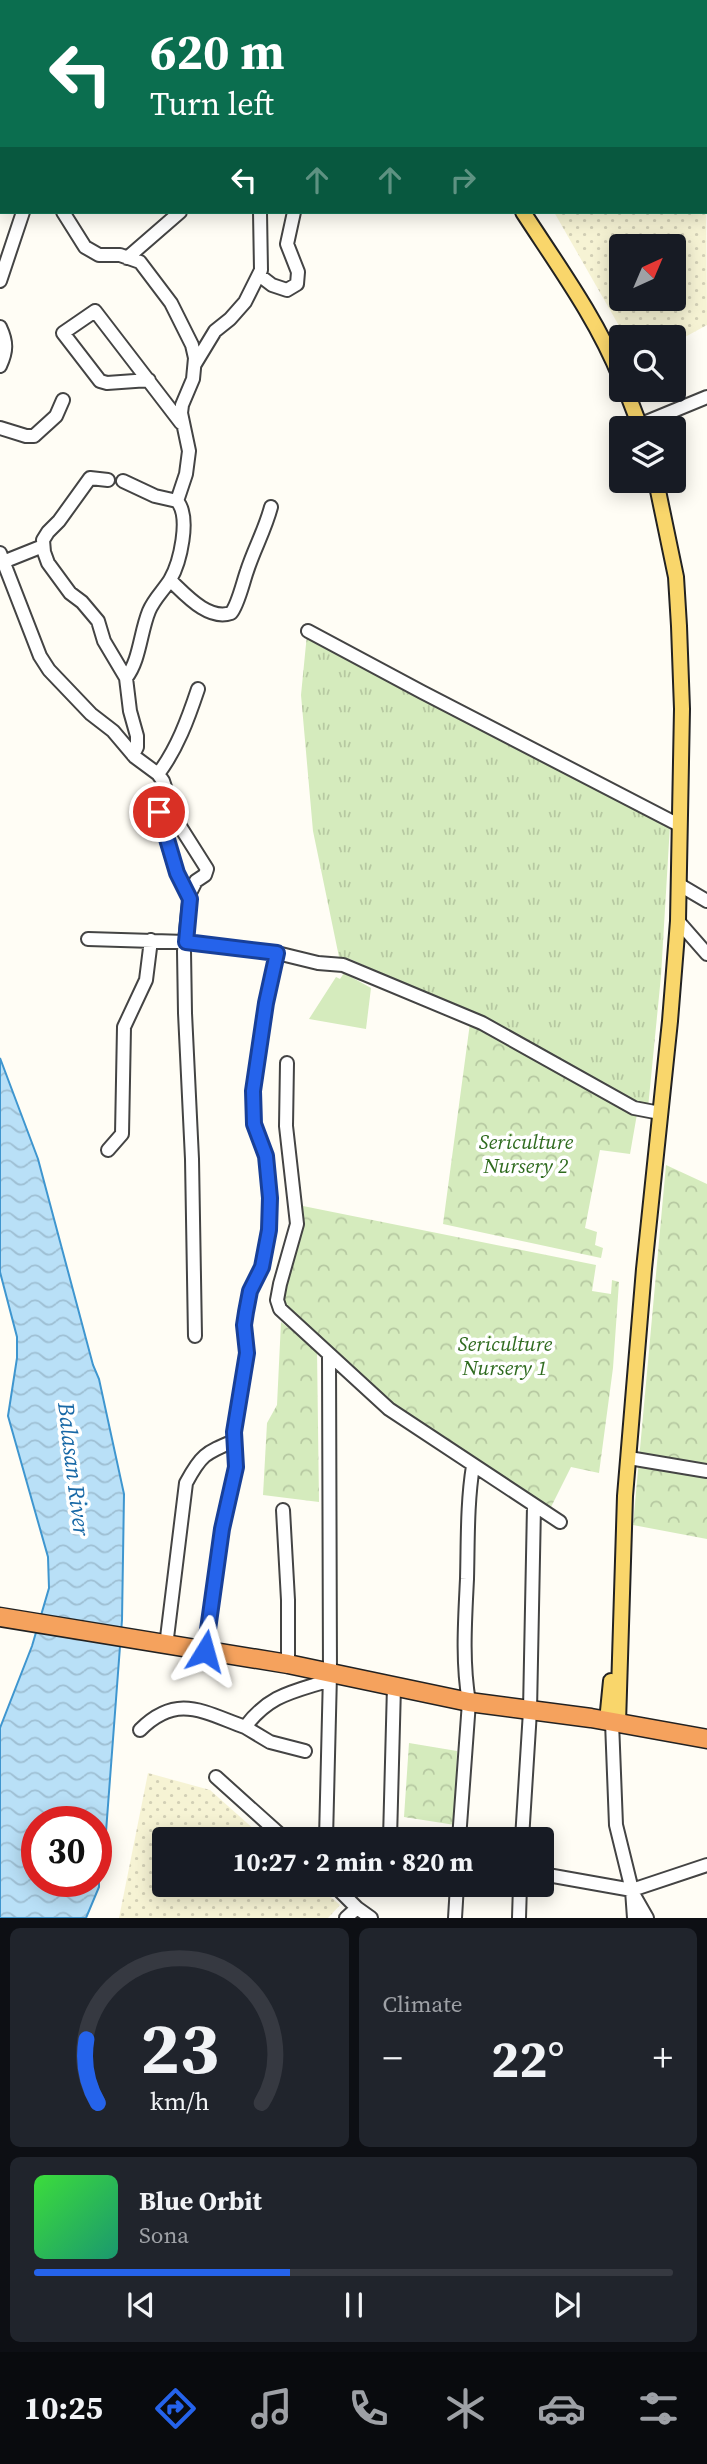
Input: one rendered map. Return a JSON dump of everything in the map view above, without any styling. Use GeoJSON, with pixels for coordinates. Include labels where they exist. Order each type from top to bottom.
{"type":"FeatureCollection","features":[{"type":"Feature","properties":{"kind":"highway"},"geometry":{"type":"LineString","coordinates":[[0,1617],[288,1664],[330,1677],[394,1686],[469,1702],[607,1721],[707,1739]]}},
{"type":"Feature","properties":{"kind":"highway"},"geometry":{"type":"LineString","coordinates":[[679,1735],[707,1746]]}},
{"type":"Feature","properties":{"kind":"main road"},"geometry":{"type":"LineString","coordinates":[[524,214],[589,314],[609,350]]}},
{"type":"Feature","properties":{"kind":"main road"},"geometry":{"type":"LineString","coordinates":[[607,1721],[621,1619],[622,1537],[644,1269],[678,921],[682,709],[677,602],[668,533],[659,493]]}},
{"type":"Feature","properties":{"kind":"main road"},"geometry":{"type":"LineString","coordinates":[[607,1721],[621,1619]]}},
{"type":"Feature","properties":{"kind":"street"},"geometry":{"type":"LineString","coordinates":[[0,281],[22,214]]}},
{"type":"Feature","properties":{"kind":"street"},"geometry":{"type":"LineString","coordinates":[[64,214],[85,247],[99,255],[140,262],[171,303],[192,345],[195,365],[181,409],[189,442],[186,474],[177,502],[183,514],[181,546],[170,580],[157,595],[148,612],[135,663],[126,678]]}},
{"type":"Feature","properties":{"kind":"street"},"geometry":{"type":"LineString","coordinates":[[127,258],[178,214]]}},
{"type":"Feature","properties":{"kind":"street"},"geometry":{"type":"LineString","coordinates":[[195,365],[215,331],[245,302],[259,275],[260,214]]}},
{"type":"Feature","properties":{"kind":"street"},"geometry":{"type":"LineString","coordinates":[[259,275],[272,285],[286,290],[297,284],[298,272],[287,244],[294,214]]}},
{"type":"Feature","properties":{"kind":"street"},"geometry":{"type":"LineString","coordinates":[[149,380],[107,383],[100,381],[64,333],[95,311],[149,380],[184,427]]}},
{"type":"Feature","properties":{"kind":"street"},"geometry":{"type":"LineString","coordinates":[[0,327],[6,345],[6,353],[0,366]]}},
{"type":"Feature","properties":{"kind":"street"},"geometry":{"type":"LineString","coordinates":[[665,416],[707,397]]}},
{"type":"Feature","properties":{"kind":"street"},"geometry":{"type":"LineString","coordinates":[[0,428],[34,436],[56,416],[64,400]]}},
{"type":"Feature","properties":{"kind":"street"},"geometry":{"type":"LineString","coordinates":[[108,480],[90,478],[48,532],[43,546],[48,563],[70,593],[82,602],[98,621],[104,640],[126,678],[138,741],[133,755]]}},
{"type":"Feature","properties":{"kind":"street"},"geometry":{"type":"LineString","coordinates":[[123,481],[155,496],[177,502]]}},
{"type":"Feature","properties":{"kind":"street"},"geometry":{"type":"LineString","coordinates":[[170,580],[200,606],[230,614],[235,608],[271,507]]}},
{"type":"Feature","properties":{"kind":"street"},"geometry":{"type":"LineString","coordinates":[[43,546],[1,557],[40,656],[49,670],[91,714],[113,731],[133,755],[158,774],[163,781],[176,820],[206,869],[205,876],[192,886],[186,942],[185,1013],[192,1159],[195,1336]]}},
{"type":"Feature","properties":{"kind":"street"},"geometry":{"type":"LineString","coordinates":[[308,631],[679,825]]}},
{"type":"Feature","properties":{"kind":"street"},"geometry":{"type":"LineString","coordinates":[[158,774],[169,759],[187,723],[198,689]]}},
{"type":"Feature","properties":{"kind":"street"},"geometry":{"type":"LineString","coordinates":[[159,812],[177,873],[190,899]]}},
{"type":"Feature","properties":{"kind":"street"},"geometry":{"type":"LineString","coordinates":[[678,884],[707,901]]}},
{"type":"Feature","properties":{"kind":"street"},"geometry":{"type":"LineString","coordinates":[[678,921],[707,954]]}},
{"type":"Feature","properties":{"kind":"street"},"geometry":{"type":"LineString","coordinates":[[88,939],[186,942],[277,953],[318,963],[338,964],[482,1023],[634,1108],[660,1113]]}},
{"type":"Feature","properties":{"kind":"street"},"geometry":{"type":"LineString","coordinates":[[108,1150],[119,1139],[123,1127],[124,1027],[146,980],[151,940]]}},
{"type":"Feature","properties":{"kind":"street"},"geometry":{"type":"LineString","coordinates":[[205,1651],[222,1529],[236,1467],[234,1441],[247,1353],[244,1325],[250,1291],[262,1267],[269,1230],[270,1198],[266,1156],[254,1124],[253,1091],[266,1003],[277,953]]}},
{"type":"Feature","properties":{"kind":"street"},"geometry":{"type":"LineString","coordinates":[[287,1063],[286,1126],[297,1224],[277,1304],[282,1312],[388,1409],[560,1522]]}},
{"type":"Feature","properties":{"kind":"street"},"geometry":{"type":"LineString","coordinates":[[327,1827],[330,1357]]}},
{"type":"Feature","properties":{"kind":"street"},"geometry":{"type":"LineString","coordinates":[[160,1645],[186,1483],[197,1462],[208,1452],[234,1441]]}},
{"type":"Feature","properties":{"kind":"street"},"geometry":{"type":"LineString","coordinates":[[629,1458],[707,1471]]}},
{"type":"Feature","properties":{"kind":"street"},"geometry":{"type":"LineString","coordinates":[[460,1827],[469,1702],[465,1646],[469,1506],[473,1466]]}},
{"type":"Feature","properties":{"kind":"street"},"geometry":{"type":"LineString","coordinates":[[523,1827],[530,1711],[534,1506]]}},
{"type":"Feature","properties":{"kind":"street"},"geometry":{"type":"LineString","coordinates":[[284,1510],[288,1664]]}},
{"type":"Feature","properties":{"kind":"street"},"geometry":{"type":"LineString","coordinates":[[245,1727],[257,1711],[271,1700],[330,1677]]}},
{"type":"Feature","properties":{"kind":"street"},"geometry":{"type":"LineString","coordinates":[[390,1827],[394,1686]]}},
{"type":"Feature","properties":{"kind":"street"},"geometry":{"type":"LineString","coordinates":[[140,1730],[153,1717],[168,1710],[190,1708],[245,1727],[270,1742],[305,1751]]}},
{"type":"Feature","properties":{"kind":"street"},"geometry":{"type":"LineString","coordinates":[[607,1721],[616,1825],[632,1890],[634,1918]]}},
{"type":"Feature","properties":{"kind":"street"},"geometry":{"type":"LineString","coordinates":[[216,1777],[272,1827]]}},
{"type":"Feature","properties":{"kind":"street"},"geometry":{"type":"LineString","coordinates":[[554,1876],[632,1890],[707,1865]]}},
{"type":"Feature","properties":{"kind":"street"},"geometry":{"type":"LineString","coordinates":[[632,1890],[647,1918]]}},
{"type":"Feature","properties":{"kind":"street"},"geometry":{"type":"LineString","coordinates":[[346,1897],[371,1918]]}},
{"type":"Feature","properties":{"kind":"street"},"geometry":{"type":"LineString","coordinates":[[456,1918],[457,1897]]}},
{"type":"Feature","properties":{"kind":"street"},"geometry":{"type":"LineString","coordinates":[[519,1918],[520,1897]]}},
{"type":"Feature","properties":{"kind":"street"},"geometry":{"type":"LineString","coordinates":[[346,1918],[357,1908]]}},
{"type":"Feature","properties":{"kind":"shaded area"},"geometry":{"type":"Polygon","coordinates":[[[555,214],[706,214],[707,325],[686,336],[686,325],[619,325],[611,312],[686,312],[686,234],[609,234],[609,308],[555,214]]]}},
{"type":"Feature","properties":{"kind":"shaded area"},"geometry":{"type":"Polygon","coordinates":[[[148,1773],[210,1790],[252,1827],[152,1827],[152,1897],[331,1897],[340,1905],[328,1918],[119,1918],[148,1773]]]}},
{"type":"Feature","properties":{"kind":"green space"},"geometry":{"type":"Polygon","coordinates":[[[307,634],[670,825],[661,976],[648,1108],[497,1025],[350,959],[339,957],[313,831],[301,695],[307,634]]]}},
{"type":"Feature","properties":{"kind":"green space"},"geometry":{"type":"Polygon","coordinates":[[[344,973],[371,988],[366,1029],[309,1019],[336,977],[340,979],[344,973]]]}},
{"type":"Feature","properties":{"kind":"green space","name":"Sericulture Nursery 2"},"geometry":{"type":"Polygon","coordinates":[[[470,1023],[637,1114],[630,1154],[600,1150],[585,1228],[597,1232],[595,1245],[603,1248],[601,1258],[443,1224],[470,1023]]]}},
{"type":"Feature","properties":{"kind":"green space"},"geometry":{"type":"Polygon","coordinates":[[[666,1165],[707,1184],[707,1539],[633,1525],[666,1165]]]}},
{"type":"Feature","properties":{"kind":"green space","name":"Sericulture Nursery 1"},"geometry":{"type":"Polygon","coordinates":[[[298,1205],[596,1265],[592,1291],[611,1294],[612,1280],[619,1282],[613,1368],[599,1473],[571,1467],[551,1507],[536,1504],[392,1409],[282,1308],[279,1294],[298,1205]]]}},
{"type":"Feature","properties":{"kind":"green space"},"geometry":{"type":"Polygon","coordinates":[[[281,1322],[317,1350],[319,1502],[263,1495],[267,1423],[277,1405],[281,1322]]]}},
{"type":"Feature","properties":{"kind":"green space"},"geometry":{"type":"Polygon","coordinates":[[[409,1743],[457,1751],[455,1825],[404,1817],[409,1743]]]}},
{"type":"Feature","properties":{"kind":"water","name":"Balasan River"},"geometry":{"type":"Polygon","coordinates":[[[0,1058],[38,1159],[99,1379],[124,1494],[122,1620],[108,1806],[21,1806],[21,1897],[95,1897],[86,1918],[0,1918],[0,1728],[32,1646],[49,1588],[48,1557],[8,1416],[17,1358],[17,1337],[0,1272],[0,1058]]]}},
{"type":"Feature","properties":{"kind":"route"},"geometry":{"type":"LineString","coordinates":[[159,812],[177,873],[190,899],[186,942],[277,953],[266,1003],[253,1091],[254,1124],[266,1156],[270,1198],[269,1230],[262,1267],[250,1291],[244,1325],[247,1353],[234,1432],[236,1467],[222,1529],[205,1651]]}}]}
